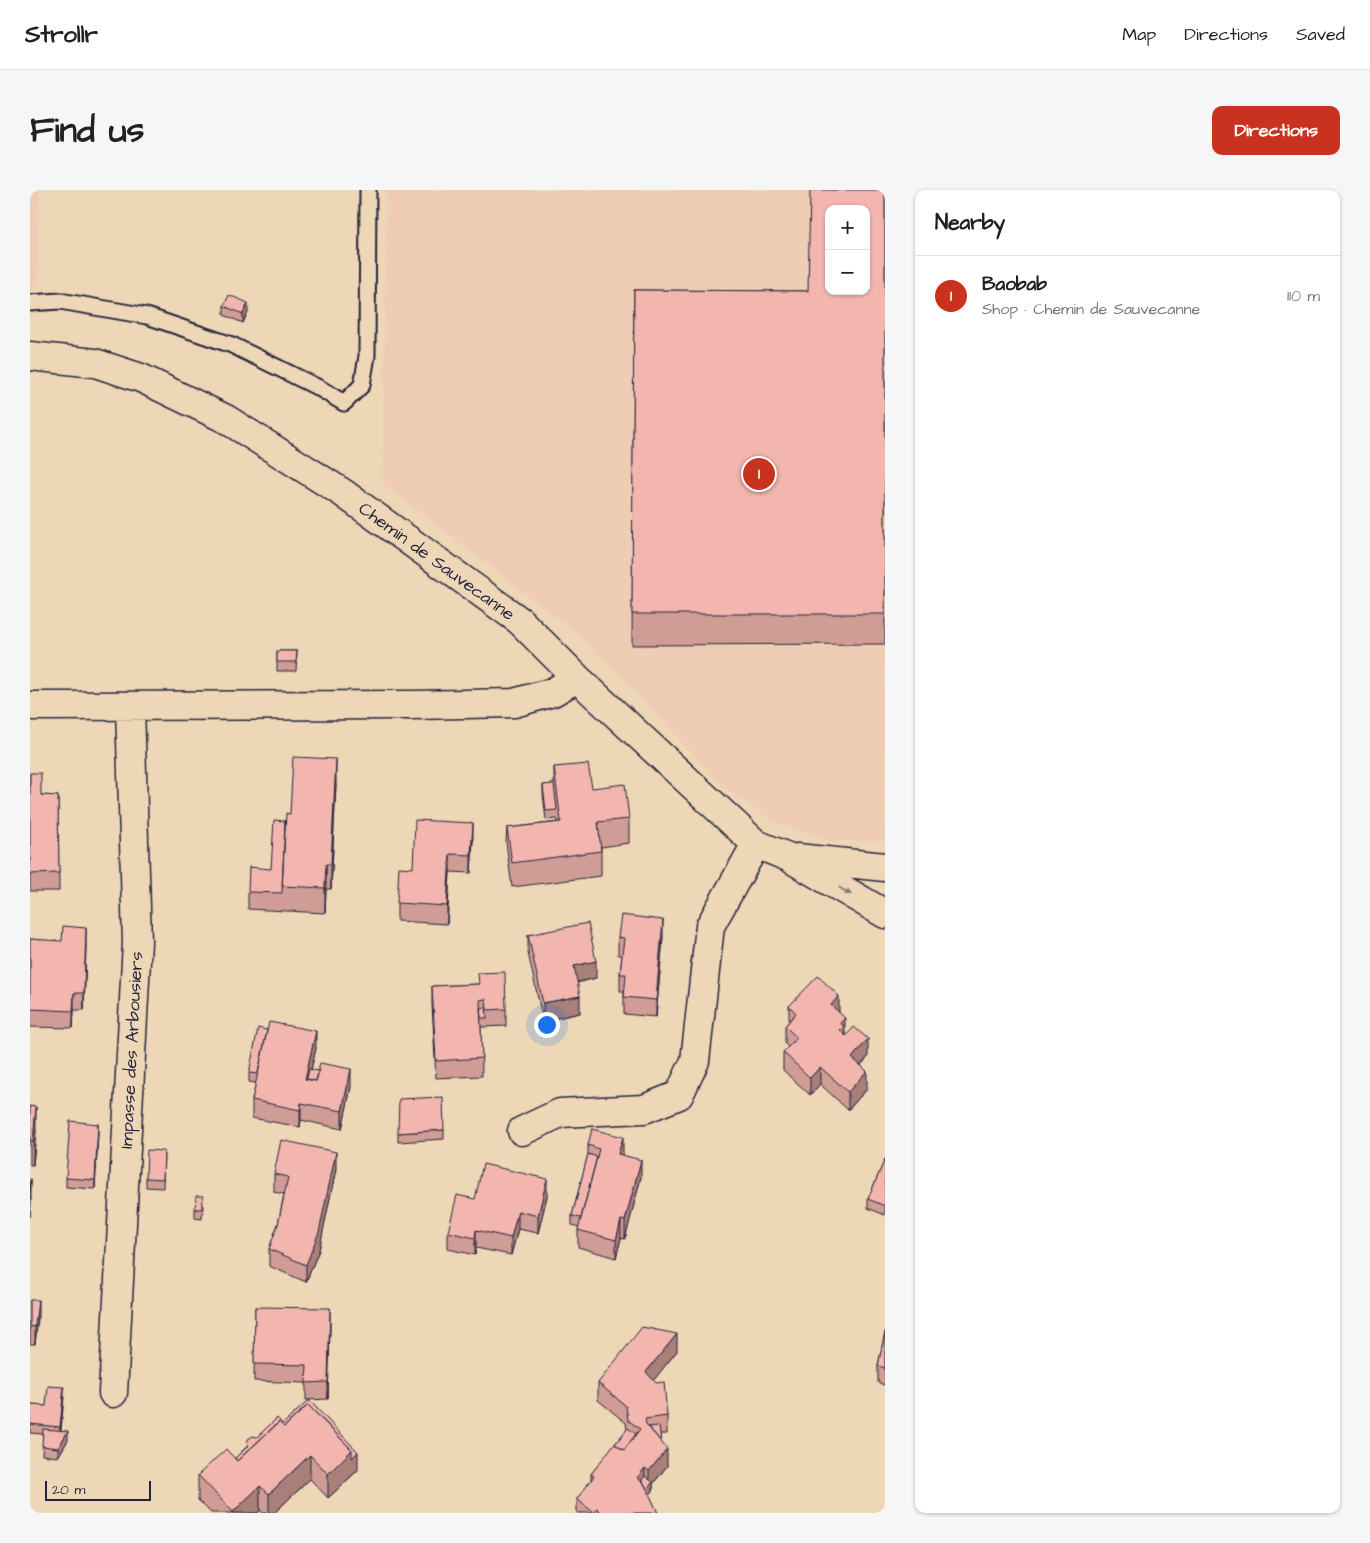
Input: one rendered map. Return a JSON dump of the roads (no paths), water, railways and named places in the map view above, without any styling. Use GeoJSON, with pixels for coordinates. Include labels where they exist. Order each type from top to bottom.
{"type":"FeatureCollection","features":[{"type":"Feature","properties":{"kind":"street","name":"Chemin de Sauvecanne"},"geometry":{"type":"LineString","coordinates":[[30,356],[95,363],[142,378],[226,419],[343,493],[520,621],[577,678],[756,844],[788,857],[885,914]]}},
{"type":"Feature","properties":{"kind":"street"},"geometry":{"type":"LineString","coordinates":[[30,706],[413,705],[514,702],[553,692],[577,678]]}},
{"type":"Feature","properties":{"kind":"street","name":"Impasse des Arbousiers"},"geometry":{"type":"LineString","coordinates":[[113,1393],[137,942],[130,706]]}},
{"type":"Feature","properties":{"kind":"street"},"geometry":{"type":"LineString","coordinates":[[522,1131],[560,1113],[644,1109],[679,1095],[695,1061],[710,926],[756,844]]}},
{"type":"Feature","properties":{"kind":"street","name":"Chemin de Sauvecanne"},"geometry":{"type":"LineString","coordinates":[[788,857],[885,867]]}},
{"type":"Feature","properties":{"kind":"lane"},"geometry":{"type":"LineString","coordinates":[[30,303],[60,301],[147,316],[232,345],[319,388],[344,403],[362,385],[367,356],[368,190]]}},
{"type":"Feature","properties":{"kind":"place","name":"Baobab"},"geometry":{"type":"Point","coordinates":[759,474]}}]}
